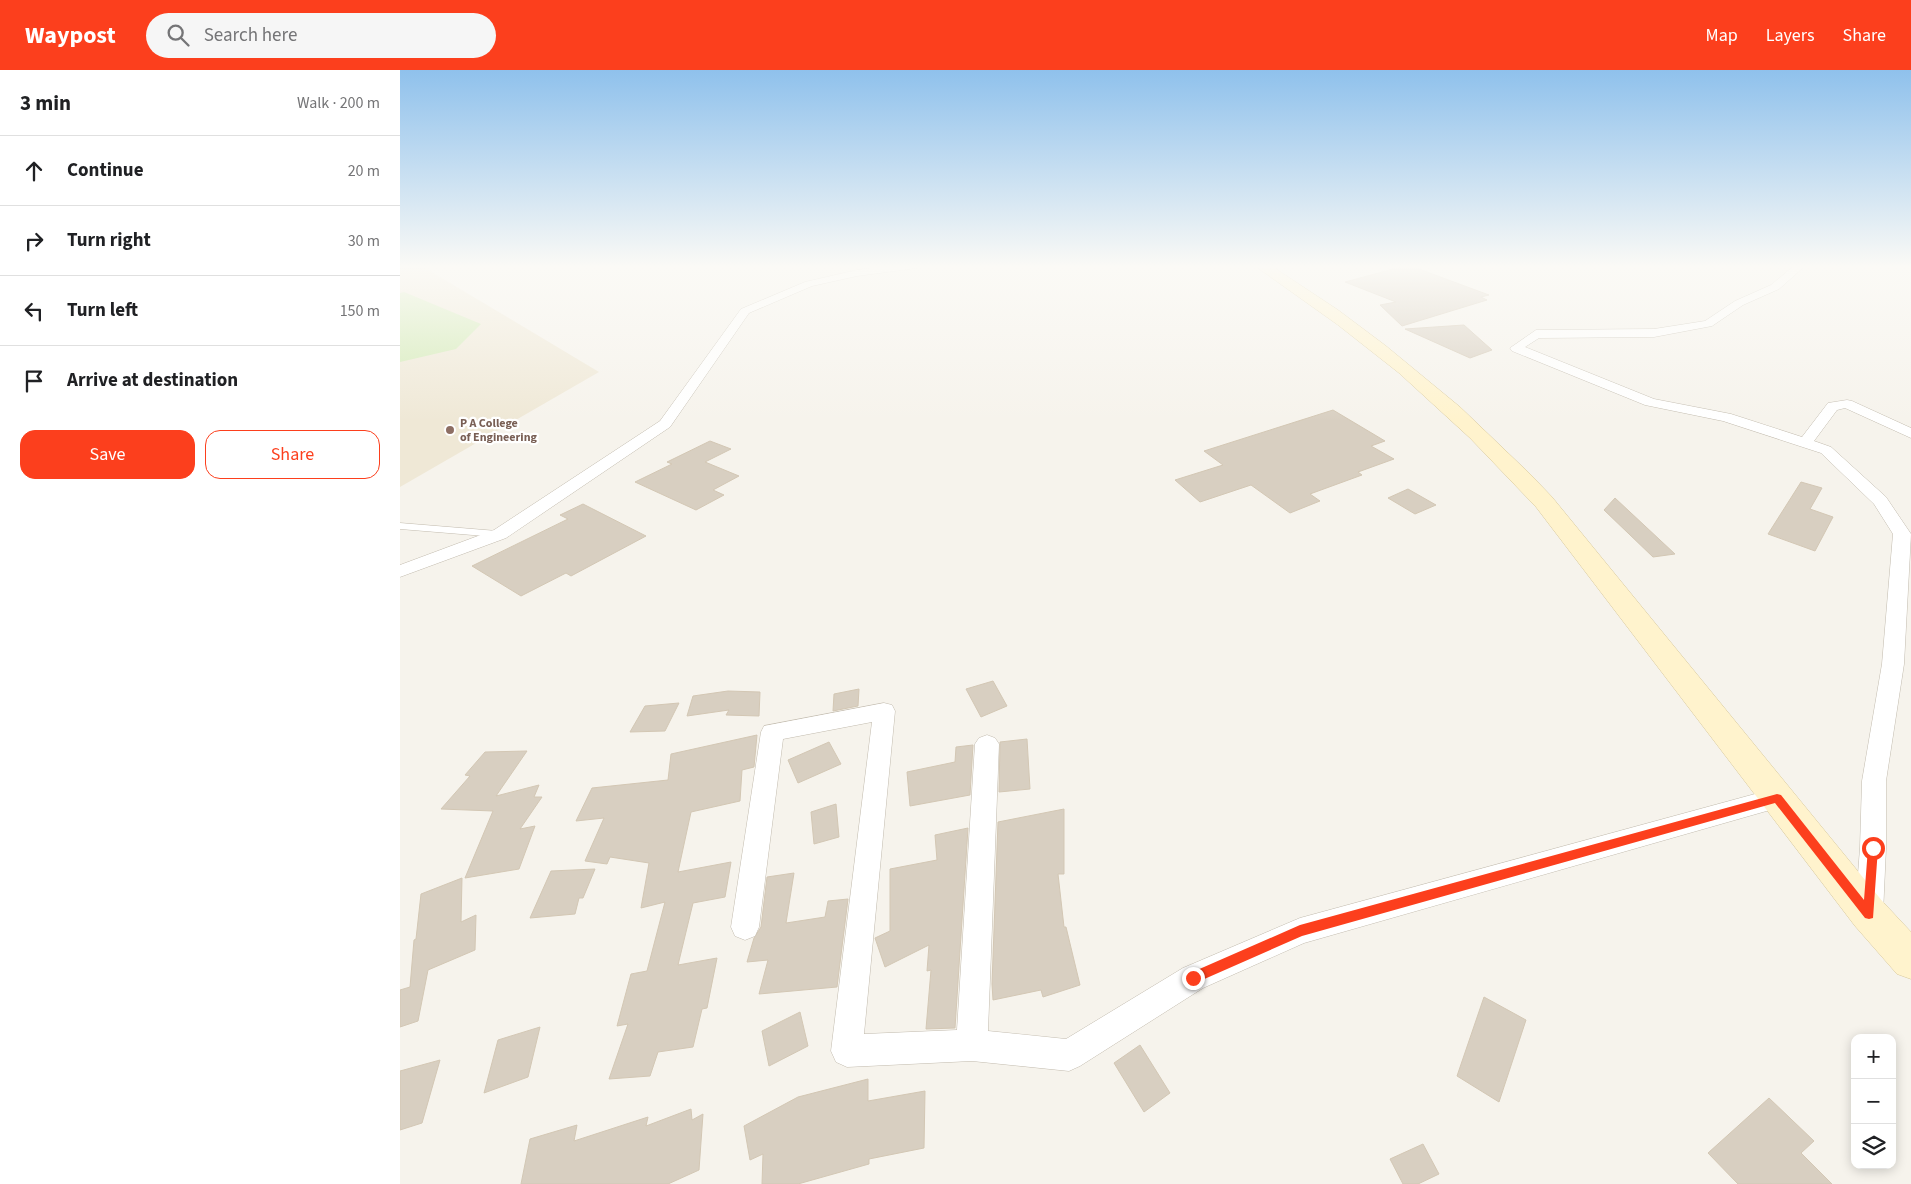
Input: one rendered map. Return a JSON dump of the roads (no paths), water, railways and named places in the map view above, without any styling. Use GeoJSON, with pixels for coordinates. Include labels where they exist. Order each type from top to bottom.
{"type":"FeatureCollection","features":[{"type":"Feature","properties":{"kind":"main road"},"geometry":{"type":"LineString","coordinates":[[1337,317],[1435,394],[1507,462],[1544,502],[1869,914],[1911,960]]}},
{"type":"Feature","properties":{"kind":"street"},"geometry":{"type":"LineString","coordinates":[[400,571],[500,534],[665,424],[741,317]]}},
{"type":"Feature","properties":{"kind":"street"},"geometry":{"type":"LineString","coordinates":[[1718,317],[1708,324],[1654,333],[1536,334],[1516,348],[1650,402],[1726,417],[1826,450],[1880,501],[1902,534],[1893,664],[1874,781],[1873,848],[1869,914]]}},
{"type":"Feature","properties":{"kind":"street"},"geometry":{"type":"LineString","coordinates":[[1805,443],[1833,406],[1847,404],[1911,434]]}},
{"type":"Feature","properties":{"kind":"street"},"geometry":{"type":"LineString","coordinates":[[745,927],[772,732],[884,712],[847,1051],[972,1045],[1069,1055],[1193,978],[1300,931],[1777,798]]}},
{"type":"Feature","properties":{"kind":"street"},"geometry":{"type":"LineString","coordinates":[[972,1045],[987,744]]}},
{"type":"Feature","properties":{"kind":"lane"},"geometry":{"type":"LineString","coordinates":[[400,526],[500,534]]}},
{"type":"Feature","properties":{"kind":"place","name":"P A College of Engineering"},"geometry":{"type":"Point","coordinates":[450,430]}}]}
